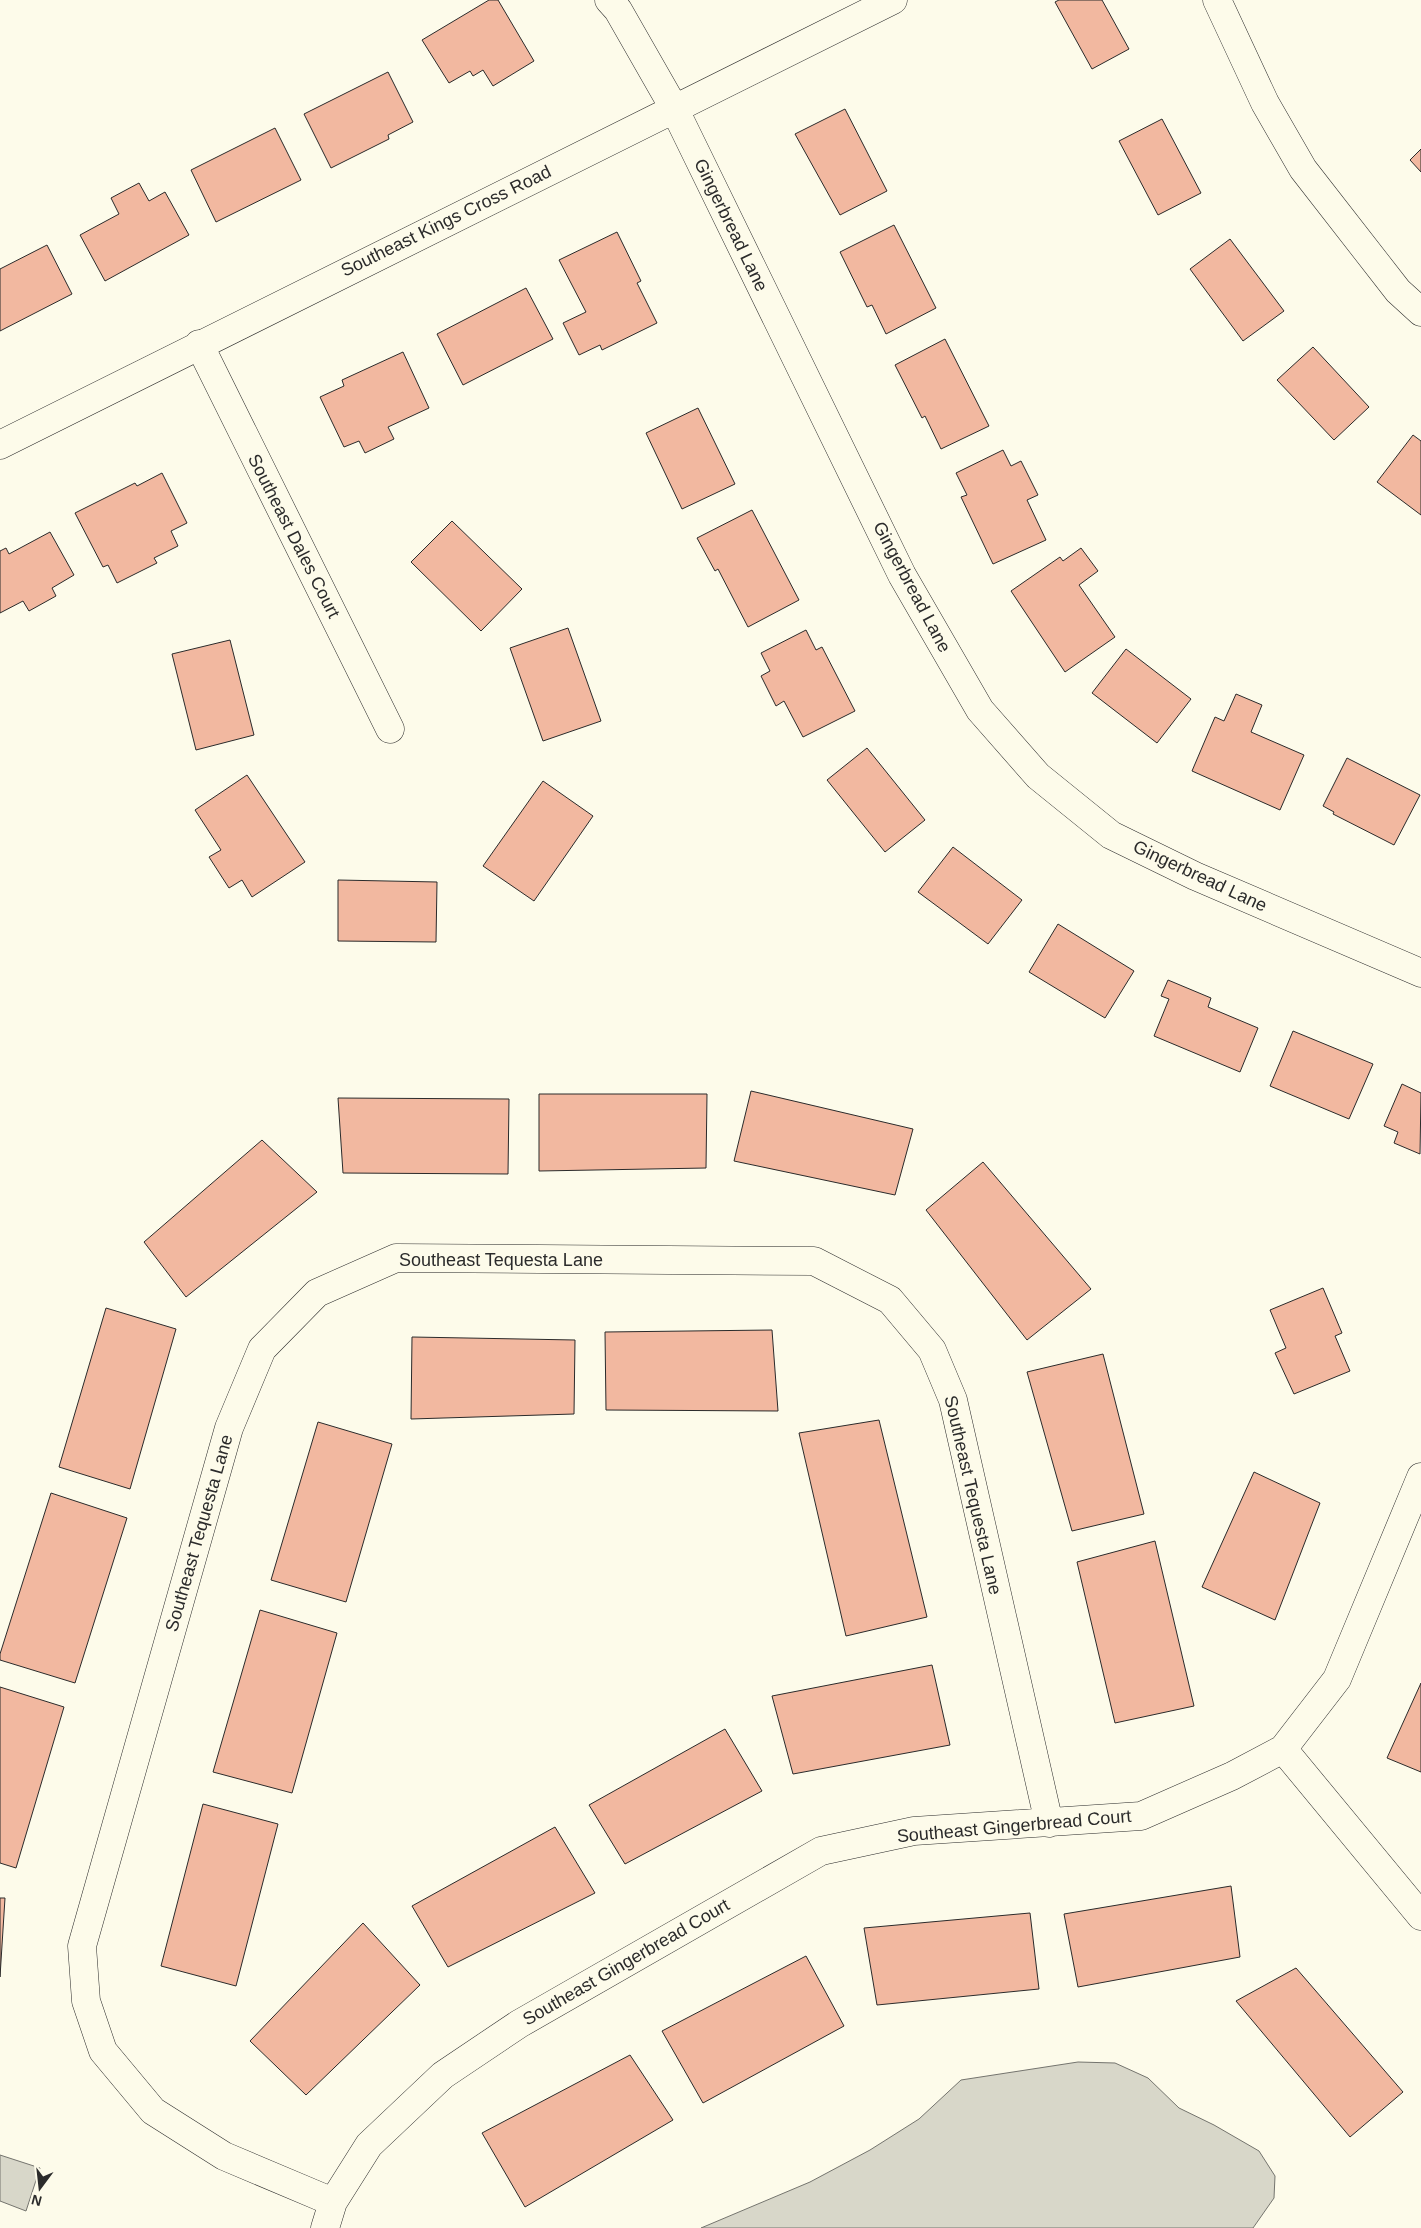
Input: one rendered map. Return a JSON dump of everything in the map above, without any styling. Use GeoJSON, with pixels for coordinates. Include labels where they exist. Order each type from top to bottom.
{"type":"FeatureCollection","features":[{"type":"Feature","properties":{"kind":"street","name":"Gingerbread Lane"},"geometry":{"type":"LineString","coordinates":[[610,0],[618,10],[674,108],[902,575],[980,710],[1038,776],[1111,835],[1195,876],[1421,973]]}},
{"type":"Feature","properties":{"kind":"street","name":"Southeast Kings Cross Road"},"geometry":{"type":"LineString","coordinates":[[0,445],[199,344],[893,0]]}},
{"type":"Feature","properties":{"kind":"street"},"geometry":{"type":"LineString","coordinates":[[1217,0],[1265,103],[1303,169],[1398,291],[1421,312]]}},
{"type":"Feature","properties":{"kind":"street","name":"Southeast Dales Court"},"geometry":{"type":"LineString","coordinates":[[199,344],[390,728]]}},
{"type":"Feature","properties":{"kind":"street","name":"Southeast Tequesta Lane"},"geometry":{"type":"LineString","coordinates":[[332,2202],[224,2156],[153,2111],[103,2051],[86,2001],[82,1946],[229,1428],[262,1349],[317,1293],[396,1258],[814,1261],[890,1300],[932,1350],[953,1400],[1049,1823]]}},
{"type":"Feature","properties":{"kind":"street","name":"Southeast Gingerbread Court"},"geometry":{"type":"LineString","coordinates":[[325,2228],[332,2202],[369,2145],[443,2075],[519,2024],[821,1851],[914,1830],[1141,1816],[1232,1776],[1283,1749],[1337,1679],[1421,1477]]}},
{"type":"Feature","properties":{"kind":"street"},"geometry":{"type":"LineString","coordinates":[[1283,1749],[1421,1916]]}},
{"type":"Feature","properties":{"kind":"shaded area"},"geometry":{"type":"Polygon","coordinates":[[[1078,2062],[1115,2063],[1148,2078],[1179,2108],[1214,2125],[1259,2151],[1275,2176],[1274,2198],[1253,2228],[701,2228],[810,2182],[870,2150],[919,2119],[961,2080],[1078,2062]]]}},
{"type":"Feature","properties":{"kind":"shaded area"},"geometry":{"type":"Polygon","coordinates":[[[0,2155],[40,2168],[26,2211],[0,2201],[0,2155]]]}},
{"type":"Feature","properties":{"kind":"building"},"geometry":{"type":"Polygon","coordinates":[[[489,0],[498,0],[534,61],[493,86],[483,70],[473,76],[470,71],[449,83],[422,40],[489,0]]]}},
{"type":"Feature","properties":{"kind":"building"},"geometry":{"type":"Polygon","coordinates":[[[1059,0],[1102,0],[1129,49],[1092,69],[1055,2],[1059,0]]]}},
{"type":"Feature","properties":{"kind":"building"},"geometry":{"type":"Polygon","coordinates":[[[388,72],[413,122],[388,135],[389,139],[331,168],[304,114],[388,72]]]}},
{"type":"Feature","properties":{"kind":"building"},"geometry":{"type":"Polygon","coordinates":[[[845,109],[887,191],[840,215],[795,134],[845,109]]]}},
{"type":"Feature","properties":{"kind":"building"},"geometry":{"type":"Polygon","coordinates":[[[1162,119],[1201,193],[1158,215],[1119,141],[1162,119]]]}},
{"type":"Feature","properties":{"kind":"building"},"geometry":{"type":"Polygon","coordinates":[[[275,128],[301,180],[216,222],[191,170],[275,128]]]}},
{"type":"Feature","properties":{"kind":"building"},"geometry":{"type":"Polygon","coordinates":[[[1421,149],[1421,172],[1410,160],[1421,149]]]}},
{"type":"Feature","properties":{"kind":"building"},"geometry":{"type":"Polygon","coordinates":[[[139,183],[149,201],[165,192],[189,235],[105,281],[80,235],[119,214],[111,198],[139,183]]]}},
{"type":"Feature","properties":{"kind":"building"},"geometry":{"type":"Polygon","coordinates":[[[894,225],[936,308],[886,334],[872,305],[867,307],[840,252],[894,225]]]}},
{"type":"Feature","properties":{"kind":"building"},"geometry":{"type":"Polygon","coordinates":[[[617,232],[641,281],[637,283],[657,323],[602,350],[600,345],[579,355],[563,323],[586,312],[559,260],[617,232]]]}},
{"type":"Feature","properties":{"kind":"building"},"geometry":{"type":"Polygon","coordinates":[[[1230,239],[1284,311],[1243,341],[1190,269],[1230,239]]]}},
{"type":"Feature","properties":{"kind":"building"},"geometry":{"type":"Polygon","coordinates":[[[47,245],[72,294],[0,331],[0,269],[47,245]]]}},
{"type":"Feature","properties":{"kind":"building"},"geometry":{"type":"Polygon","coordinates":[[[526,288],[553,339],[463,385],[437,334],[526,288]]]}},
{"type":"Feature","properties":{"kind":"building"},"geometry":{"type":"Polygon","coordinates":[[[945,339],[989,426],[941,449],[925,416],[922,418],[895,365],[945,339]]]}},
{"type":"Feature","properties":{"kind":"building"},"geometry":{"type":"Polygon","coordinates":[[[1313,347],[1369,407],[1334,440],[1277,380],[1313,347]]]}},
{"type":"Feature","properties":{"kind":"building"},"geometry":{"type":"Polygon","coordinates":[[[403,352],[429,408],[388,427],[394,439],[365,453],[359,441],[344,447],[320,397],[344,386],[342,380],[403,352]]]}},
{"type":"Feature","properties":{"kind":"building"},"geometry":{"type":"Polygon","coordinates":[[[698,408],[735,484],[682,509],[646,433],[698,408]]]}},
{"type":"Feature","properties":{"kind":"building"},"geometry":{"type":"Polygon","coordinates":[[[1413,435],[1421,441],[1421,515],[1377,482],[1413,435]]]}},
{"type":"Feature","properties":{"kind":"building"},"geometry":{"type":"Polygon","coordinates":[[[1003,450],[1011,466],[1021,461],[1038,495],[1027,500],[1046,540],[993,564],[961,497],[967,495],[956,473],[1003,450]]]}},
{"type":"Feature","properties":{"kind":"building"},"geometry":{"type":"Polygon","coordinates":[[[162,473],[187,523],[171,531],[178,546],[154,558],[157,563],[117,583],[108,565],[103,567],[75,513],[135,483],[137,486],[162,473]]]}},
{"type":"Feature","properties":{"kind":"building"},"geometry":{"type":"Polygon","coordinates":[[[752,510],[799,600],[748,627],[718,569],[715,571],[697,538],[752,510]]]}},
{"type":"Feature","properties":{"kind":"building"},"geometry":{"type":"Polygon","coordinates":[[[452,521],[522,589],[481,631],[411,562],[452,521]]]}},
{"type":"Feature","properties":{"kind":"building"},"geometry":{"type":"Polygon","coordinates":[[[50,532],[74,575],[52,588],[56,596],[29,611],[23,601],[0,613],[0,551],[6,548],[9,554],[50,532]]]}},
{"type":"Feature","properties":{"kind":"building"},"geometry":{"type":"Polygon","coordinates":[[[1081,548],[1098,571],[1079,585],[1115,637],[1065,672],[1011,591],[1060,557],[1063,561],[1081,548]]]}},
{"type":"Feature","properties":{"kind":"building"},"geometry":{"type":"Polygon","coordinates":[[[568,628],[601,721],[543,741],[510,648],[568,628]]]}},
{"type":"Feature","properties":{"kind":"building"},"geometry":{"type":"Polygon","coordinates":[[[806,630],[816,650],[822,647],[855,711],[803,737],[784,701],[776,706],[761,676],[770,671],[761,653],[806,630]]]}},
{"type":"Feature","properties":{"kind":"building"},"geometry":{"type":"Polygon","coordinates":[[[230,640],[254,735],[196,750],[172,654],[230,640]]]}},
{"type":"Feature","properties":{"kind":"building"},"geometry":{"type":"Polygon","coordinates":[[[1126,649],[1191,699],[1157,743],[1092,693],[1126,649]]]}},
{"type":"Feature","properties":{"kind":"building"},"geometry":{"type":"Polygon","coordinates":[[[1236,694],[1262,705],[1251,732],[1304,755],[1280,810],[1192,771],[1215,717],[1224,721],[1236,694]]]}},
{"type":"Feature","properties":{"kind":"building"},"geometry":{"type":"Polygon","coordinates":[[[867,748],[925,820],[885,852],[827,780],[867,748]]]}},
{"type":"Feature","properties":{"kind":"building"},"geometry":{"type":"Polygon","coordinates":[[[1347,758],[1420,795],[1394,845],[1333,814],[1334,812],[1323,806],[1347,758]]]}},
{"type":"Feature","properties":{"kind":"building"},"geometry":{"type":"Polygon","coordinates":[[[247,775],[305,862],[252,897],[242,880],[229,888],[209,857],[221,850],[195,810],[247,775]]]}},
{"type":"Feature","properties":{"kind":"building"},"geometry":{"type":"Polygon","coordinates":[[[543,781],[593,816],[534,901],[483,866],[543,781]]]}},
{"type":"Feature","properties":{"kind":"building"},"geometry":{"type":"Polygon","coordinates":[[[953,847],[1022,900],[988,944],[918,892],[953,847]]]}},
{"type":"Feature","properties":{"kind":"building"},"geometry":{"type":"Polygon","coordinates":[[[338,880],[437,882],[436,942],[338,941],[338,880]]]}},
{"type":"Feature","properties":{"kind":"building"},"geometry":{"type":"Polygon","coordinates":[[[1058,924],[1134,971],[1105,1018],[1029,972],[1058,924]]]}},
{"type":"Feature","properties":{"kind":"building"},"geometry":{"type":"Polygon","coordinates":[[[1168,980],[1211,998],[1208,1007],[1258,1028],[1240,1072],[1154,1036],[1169,999],[1161,996],[1168,980]]]}},
{"type":"Feature","properties":{"kind":"building"},"geometry":{"type":"Polygon","coordinates":[[[1293,1031],[1373,1064],[1349,1119],[1270,1086],[1293,1031]]]}},
{"type":"Feature","properties":{"kind":"building"},"geometry":{"type":"Polygon","coordinates":[[[1402,1084],[1421,1093],[1420,1154],[1394,1143],[1398,1132],[1384,1126],[1402,1084]]]}},
{"type":"Feature","properties":{"kind":"building"},"geometry":{"type":"Polygon","coordinates":[[[751,1091],[913,1129],[895,1195],[734,1161],[751,1091]]]}},
{"type":"Feature","properties":{"kind":"building"},"geometry":{"type":"Polygon","coordinates":[[[539,1094],[707,1094],[706,1168],[539,1171],[539,1094]]]}},
{"type":"Feature","properties":{"kind":"building"},"geometry":{"type":"Polygon","coordinates":[[[338,1098],[509,1099],[508,1174],[343,1173],[338,1098]]]}},
{"type":"Feature","properties":{"kind":"building"},"geometry":{"type":"Polygon","coordinates":[[[262,1140],[317,1192],[186,1297],[144,1242],[262,1140]]]}},
{"type":"Feature","properties":{"kind":"building"},"geometry":{"type":"Polygon","coordinates":[[[983,1162],[1091,1289],[1027,1340],[926,1210],[983,1162]]]}},
{"type":"Feature","properties":{"kind":"building"},"geometry":{"type":"Polygon","coordinates":[[[1323,1288],[1342,1333],[1335,1336],[1350,1371],[1294,1394],[1275,1353],[1286,1348],[1270,1310],[1323,1288]]]}},
{"type":"Feature","properties":{"kind":"building"},"geometry":{"type":"Polygon","coordinates":[[[106,1308],[176,1329],[130,1489],[59,1467],[106,1308]]]}},
{"type":"Feature","properties":{"kind":"building"},"geometry":{"type":"Polygon","coordinates":[[[772,1330],[778,1411],[606,1410],[605,1332],[772,1330]]]}},
{"type":"Feature","properties":{"kind":"building"},"geometry":{"type":"Polygon","coordinates":[[[412,1337],[575,1340],[574,1414],[411,1419],[412,1337]]]}},
{"type":"Feature","properties":{"kind":"building"},"geometry":{"type":"Polygon","coordinates":[[[1103,1354],[1144,1514],[1072,1531],[1027,1372],[1103,1354]]]}},
{"type":"Feature","properties":{"kind":"building"},"geometry":{"type":"Polygon","coordinates":[[[879,1420],[927,1617],[846,1636],[799,1433],[879,1420]]]}},
{"type":"Feature","properties":{"kind":"building"},"geometry":{"type":"Polygon","coordinates":[[[318,1422],[392,1444],[346,1602],[271,1580],[318,1422]]]}},
{"type":"Feature","properties":{"kind":"building"},"geometry":{"type":"Polygon","coordinates":[[[1254,1472],[1320,1503],[1275,1620],[1202,1587],[1254,1472]]]}},
{"type":"Feature","properties":{"kind":"building"},"geometry":{"type":"Polygon","coordinates":[[[51,1493],[127,1518],[75,1683],[0,1660],[0,1654],[51,1493]]]}},
{"type":"Feature","properties":{"kind":"building"},"geometry":{"type":"Polygon","coordinates":[[[1155,1541],[1194,1706],[1115,1723],[1077,1562],[1155,1541]]]}},
{"type":"Feature","properties":{"kind":"building"},"geometry":{"type":"Polygon","coordinates":[[[260,1610],[337,1633],[292,1793],[213,1772],[260,1610]]]}},
{"type":"Feature","properties":{"kind":"building"},"geometry":{"type":"Polygon","coordinates":[[[932,1665],[950,1745],[793,1774],[772,1696],[932,1665]]]}},
{"type":"Feature","properties":{"kind":"building"},"geometry":{"type":"Polygon","coordinates":[[[1421,1683],[1421,1772],[1387,1758],[1421,1683]]]}},
{"type":"Feature","properties":{"kind":"building"},"geometry":{"type":"Polygon","coordinates":[[[0,1687],[64,1707],[16,1868],[0,1863],[0,1687]]]}},
{"type":"Feature","properties":{"kind":"building"},"geometry":{"type":"Polygon","coordinates":[[[725,1729],[762,1791],[625,1864],[589,1805],[725,1729]]]}},
{"type":"Feature","properties":{"kind":"building"},"geometry":{"type":"Polygon","coordinates":[[[203,1804],[278,1824],[236,1986],[161,1966],[203,1804]]]}},
{"type":"Feature","properties":{"kind":"building"},"geometry":{"type":"Polygon","coordinates":[[[555,1827],[595,1893],[448,1967],[412,1906],[555,1827]]]}},
{"type":"Feature","properties":{"kind":"building"},"geometry":{"type":"Polygon","coordinates":[[[1231,1886],[1240,1957],[1078,1987],[1064,1914],[1231,1886]]]}},
{"type":"Feature","properties":{"kind":"building"},"geometry":{"type":"Polygon","coordinates":[[[0,1898],[5,1898],[0,1977],[0,1898]]]}},
{"type":"Feature","properties":{"kind":"building"},"geometry":{"type":"Polygon","coordinates":[[[1030,1913],[1039,1989],[877,2005],[864,1928],[1030,1913]]]}},
{"type":"Feature","properties":{"kind":"building"},"geometry":{"type":"Polygon","coordinates":[[[363,1923],[420,1985],[306,2095],[250,2041],[363,1923]]]}},
{"type":"Feature","properties":{"kind":"building"},"geometry":{"type":"Polygon","coordinates":[[[806,1956],[844,2026],[703,2103],[662,2031],[806,1956]]]}},
{"type":"Feature","properties":{"kind":"building"},"geometry":{"type":"Polygon","coordinates":[[[1296,1968],[1403,2092],[1350,2137],[1236,2001],[1296,1968]]]}},
{"type":"Feature","properties":{"kind":"building"},"geometry":{"type":"Polygon","coordinates":[[[630,2055],[673,2120],[525,2207],[482,2133],[630,2055]]]}}]}
